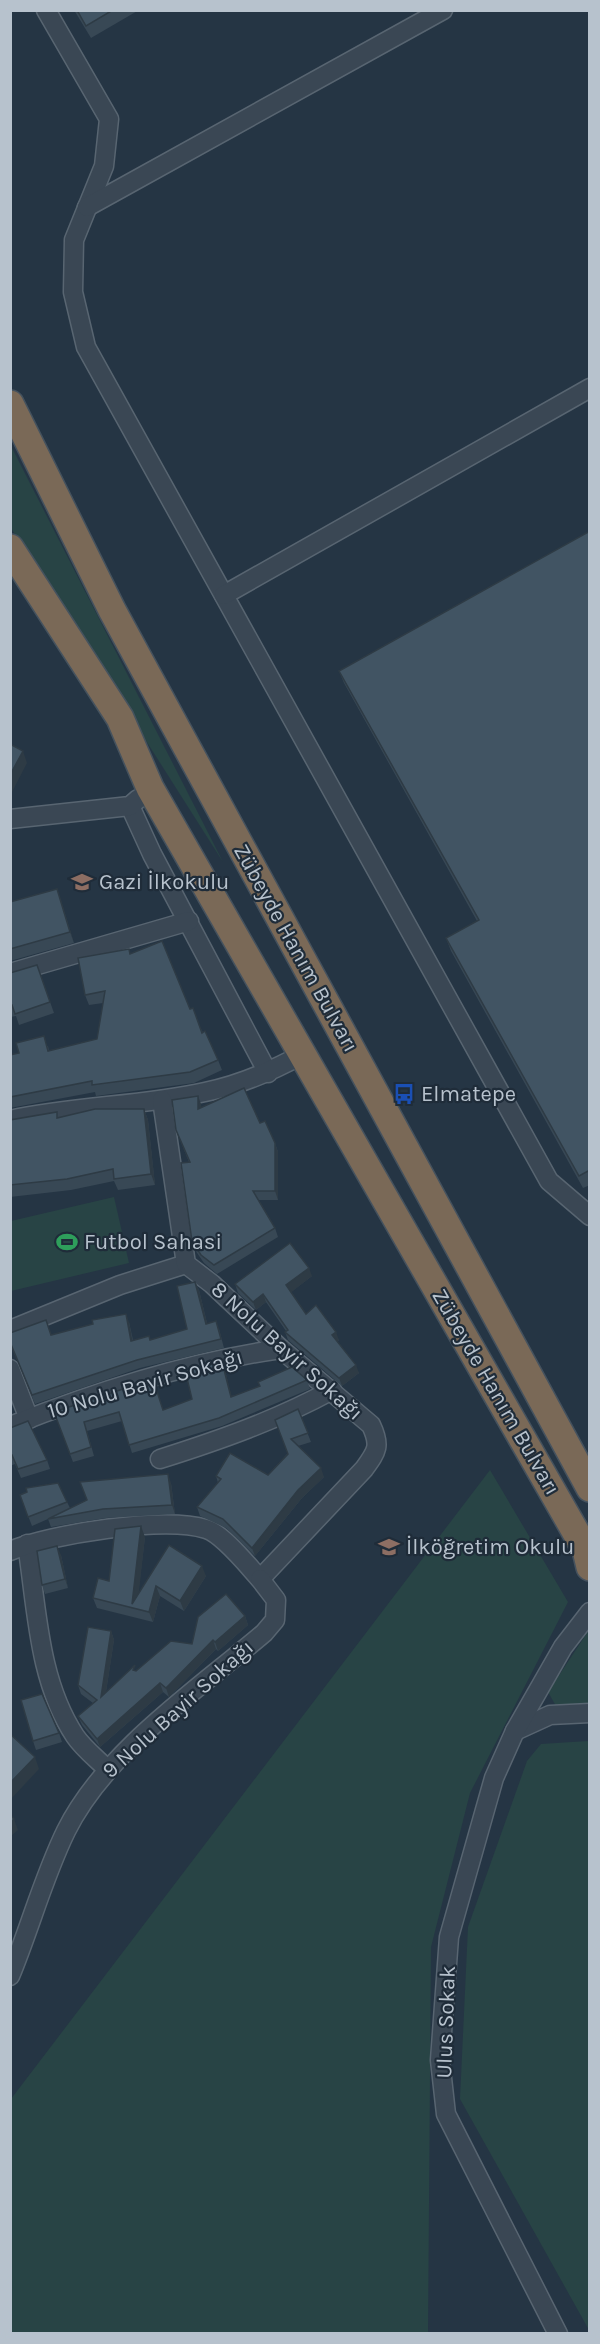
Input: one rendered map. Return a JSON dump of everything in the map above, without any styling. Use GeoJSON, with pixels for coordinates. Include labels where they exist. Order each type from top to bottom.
{"type":"FeatureCollection","features":[{"type":"Feature","properties":{"kind":"highway","name":"Zübeyde Hanım Bulvarı"},"geometry":{"type":"LineString","coordinates":[[10,404],[118,620],[590,1488]]}},
{"type":"Feature","properties":{"kind":"highway","name":"Zübeyde Hanım Bulvarı"},"geometry":{"type":"LineString","coordinates":[[10,548],[120,718],[150,788],[588,1559]]}},
{"type":"Feature","properties":{"kind":"street"},"geometry":{"type":"LineString","coordinates":[[46,10],[109,119],[104,166],[74,240],[73,292],[86,347],[549,1181],[590,1216]]}},
{"type":"Feature","properties":{"kind":"street"},"geometry":{"type":"LineString","coordinates":[[87,207],[443,10]]}},
{"type":"Feature","properties":{"kind":"street"},"geometry":{"type":"LineString","coordinates":[[224,595],[590,388]]}},
{"type":"Feature","properties":{"kind":"street"},"geometry":{"type":"LineString","coordinates":[[10,819],[130,806],[150,788]]}},
{"type":"Feature","properties":{"kind":"street"},"geometry":{"type":"LineString","coordinates":[[130,806],[152,854],[268,1073]]}},
{"type":"Feature","properties":{"kind":"street"},"geometry":{"type":"LineString","coordinates":[[10,973],[189,921]]}},
{"type":"Feature","properties":{"kind":"street"},"geometry":{"type":"LineString","coordinates":[[10,1120],[56,1110],[162,1101],[208,1092],[268,1073],[303,1054]]}},
{"type":"Feature","properties":{"kind":"street"},"geometry":{"type":"LineString","coordinates":[[10,1330],[120,1285],[186,1264],[162,1101]]}},
{"type":"Feature","properties":{"kind":"street","name":"8 Nolu Bayir Sokağı"},"geometry":{"type":"LineString","coordinates":[[186,1264],[212,1284],[281,1349],[371,1425],[377,1437],[377,1451],[364,1469],[260,1579]]}},
{"type":"Feature","properties":{"kind":"street","name":"10 Nolu Bayir Sokağı"},"geometry":{"type":"LineString","coordinates":[[10,1426],[145,1379],[224,1357],[281,1349]]}},
{"type":"Feature","properties":{"kind":"street"},"geometry":{"type":"LineString","coordinates":[[10,1370],[29,1419]]}},
{"type":"Feature","properties":{"kind":"street"},"geometry":{"type":"LineString","coordinates":[[160,1459],[233,1436],[286,1414],[332,1390]]}},
{"type":"Feature","properties":{"kind":"street"},"geometry":{"type":"LineString","coordinates":[[10,1551],[27,1544],[129,1527],[169,1526],[207,1529],[228,1546],[260,1579]]}},
{"type":"Feature","properties":{"kind":"street"},"geometry":{"type":"LineString","coordinates":[[27,1544],[45,1670],[57,1705],[76,1738],[107,1769]]}},
{"type":"Feature","properties":{"kind":"street","name":"9 Nolu Bayir Sokağı"},"geometry":{"type":"LineString","coordinates":[[10,1976],[31,1916],[66,1830],[107,1769],[264,1633],[274,1620],[276,1600],[260,1579]]}},
{"type":"Feature","properties":{"kind":"street","name":"Ulus Sokak"},"geometry":{"type":"LineString","coordinates":[[558,2334],[446,2114],[440,2060],[449,1937],[494,1778],[515,1731],[563,1647],[590,1612]]}},
{"type":"Feature","properties":{"kind":"street"},"geometry":{"type":"LineString","coordinates":[[515,1731],[550,1715],[590,1713]]}},
{"type":"Feature","properties":{"kind":"green space"},"geometry":{"type":"Polygon","coordinates":[[[11,446],[223,862],[11,528],[11,446]]]}},
{"type":"Feature","properties":{"kind":"green space","name":"Futbol Sahasi"},"geometry":{"type":"Polygon","coordinates":[[[114,1197],[129,1263],[11,1291],[11,1221],[114,1197]]]}},
{"type":"Feature","properties":{"kind":"green space"},"geometry":{"type":"Polygon","coordinates":[[[490,1470],[568,1602],[470,1793],[431,1947],[428,2333],[11,2333],[11,2099],[490,1470]]]}},
{"type":"Feature","properties":{"kind":"green space"},"geometry":{"type":"Polygon","coordinates":[[[589,1630],[589,1706],[556,1706],[548,1692],[589,1630]]]}},
{"type":"Feature","properties":{"kind":"green space"},"geometry":{"type":"Polygon","coordinates":[[[590,1742],[589,2330],[460,2099],[468,1927],[527,1761],[541,1744],[590,1742]]]}},
{"type":"Feature","properties":{"kind":"building"},"geometry":{"type":"Polygon","coordinates":[[[77,10],[113,10],[86,26],[77,10]]]}},
{"type":"Feature","properties":{"kind":"building"},"geometry":{"type":"Polygon","coordinates":[[[590,531],[590,1170],[579,1176],[446,938],[479,920],[339,671],[590,531]]]}},
{"type":"Feature","properties":{"kind":"building"},"geometry":{"type":"Polygon","coordinates":[[[10,744],[23,751],[10,775],[10,744]]]}},
{"type":"Feature","properties":{"kind":"building"},"geometry":{"type":"Polygon","coordinates":[[[57,889],[70,932],[10,949],[10,902],[57,889]]]}},
{"type":"Feature","properties":{"kind":"building"},"geometry":{"type":"Polygon","coordinates":[[[162,941],[190,1009],[193,1008],[202,1033],[205,1031],[218,1060],[190,1072],[92,1085],[92,1081],[10,1097],[10,1055],[19,1053],[16,1043],[44,1036],[48,1051],[97,1039],[105,991],[85,995],[78,958],[129,949],[130,954],[162,941]]]}},
{"type":"Feature","properties":{"kind":"building"},"geometry":{"type":"Polygon","coordinates":[[[37,965],[50,1002],[15,1014],[12,1005],[10,1006],[10,973],[37,965]]]}},
{"type":"Feature","properties":{"kind":"building"},"geometry":{"type":"Polygon","coordinates":[[[244,1088],[260,1123],[265,1121],[275,1143],[275,1191],[253,1191],[275,1228],[214,1265],[201,1255],[192,1241],[181,1163],[190,1162],[176,1130],[172,1100],[198,1096],[198,1109],[244,1088]]]}},
{"type":"Feature","properties":{"kind":"building"},"geometry":{"type":"Polygon","coordinates":[[[95,1109],[144,1109],[151,1174],[114,1179],[113,1169],[67,1179],[10,1185],[10,1120],[57,1112],[57,1118],[95,1109]]]}},
{"type":"Feature","properties":{"kind":"building"},"geometry":{"type":"Polygon","coordinates":[[[290,1243],[309,1268],[286,1285],[306,1314],[316,1305],[336,1332],[332,1335],[356,1365],[339,1378],[285,1332],[288,1330],[263,1294],[253,1302],[235,1284],[290,1243]]]}},
{"type":"Feature","properties":{"kind":"building"},"geometry":{"type":"Polygon","coordinates":[[[195,1282],[206,1324],[216,1321],[221,1339],[137,1360],[32,1395],[10,1342],[10,1333],[46,1320],[51,1335],[93,1324],[92,1320],[126,1314],[131,1341],[149,1336],[150,1340],[187,1329],[177,1286],[195,1282]]]}},
{"type":"Feature","properties":{"kind":"building"},"geometry":{"type":"Polygon","coordinates":[[[222,1362],[231,1397],[260,1386],[258,1382],[292,1367],[307,1380],[219,1418],[129,1445],[119,1412],[84,1422],[91,1447],[70,1454],[54,1412],[153,1379],[163,1410],[192,1399],[185,1370],[222,1362]]]}},
{"type":"Feature","properties":{"kind":"building"},"geometry":{"type":"Polygon","coordinates":[[[298,1409],[308,1433],[291,1439],[321,1468],[298,1490],[252,1548],[223,1519],[197,1507],[221,1479],[216,1476],[230,1453],[268,1475],[288,1454],[275,1420],[298,1409]]]}},
{"type":"Feature","properties":{"kind":"building"},"geometry":{"type":"Polygon","coordinates":[[[28,1421],[47,1460],[18,1469],[12,1455],[10,1456],[10,1428],[28,1421]]]}},
{"type":"Feature","properties":{"kind":"building"},"geometry":{"type":"Polygon","coordinates":[[[168,1474],[172,1505],[103,1509],[48,1519],[87,1500],[80,1482],[168,1474]]]}},
{"type":"Feature","properties":{"kind":"building"},"geometry":{"type":"Polygon","coordinates":[[[58,1483],[67,1502],[28,1517],[20,1495],[27,1492],[26,1488],[58,1483]]]}},
{"type":"Feature","properties":{"kind":"building"},"geometry":{"type":"Polygon","coordinates":[[[141,1526],[132,1604],[169,1545],[202,1566],[180,1601],[156,1586],[149,1612],[93,1598],[98,1578],[109,1581],[115,1529],[141,1526]]]}},
{"type":"Feature","properties":{"kind":"building"},"geometry":{"type":"Polygon","coordinates":[[[57,1546],[65,1579],[42,1585],[37,1551],[57,1546]]]}},
{"type":"Feature","properties":{"kind":"building"},"geometry":{"type":"Polygon","coordinates":[[[226,1594],[245,1616],[215,1642],[213,1640],[166,1688],[160,1683],[97,1739],[78,1716],[97,1700],[78,1685],[88,1627],[111,1631],[101,1697],[135,1665],[133,1670],[136,1671],[171,1641],[192,1644],[198,1617],[226,1594]]]}},
{"type":"Feature","properties":{"kind":"building"},"geometry":{"type":"Polygon","coordinates":[[[42,1694],[59,1733],[33,1741],[21,1700],[42,1694]]]}},
{"type":"Feature","properties":{"kind":"building"},"geometry":{"type":"Polygon","coordinates":[[[10,1734],[35,1757],[10,1783],[10,1734]]]}},
{"type":"Feature","properties":{"kind":"place","name":"Gazi İlkokulu"},"geometry":{"type":"Point","coordinates":[82,882]}},
{"type":"Feature","properties":{"kind":"place","name":"Elmatepe"},"geometry":{"type":"Point","coordinates":[404,1094]}},
{"type":"Feature","properties":{"kind":"place","name":"Futbol Sahasi"},"geometry":{"type":"Point","coordinates":[67,1242]}},
{"type":"Feature","properties":{"kind":"place","name":"İlköğretim Okulu"},"geometry":{"type":"Point","coordinates":[389,1547]}}]}
